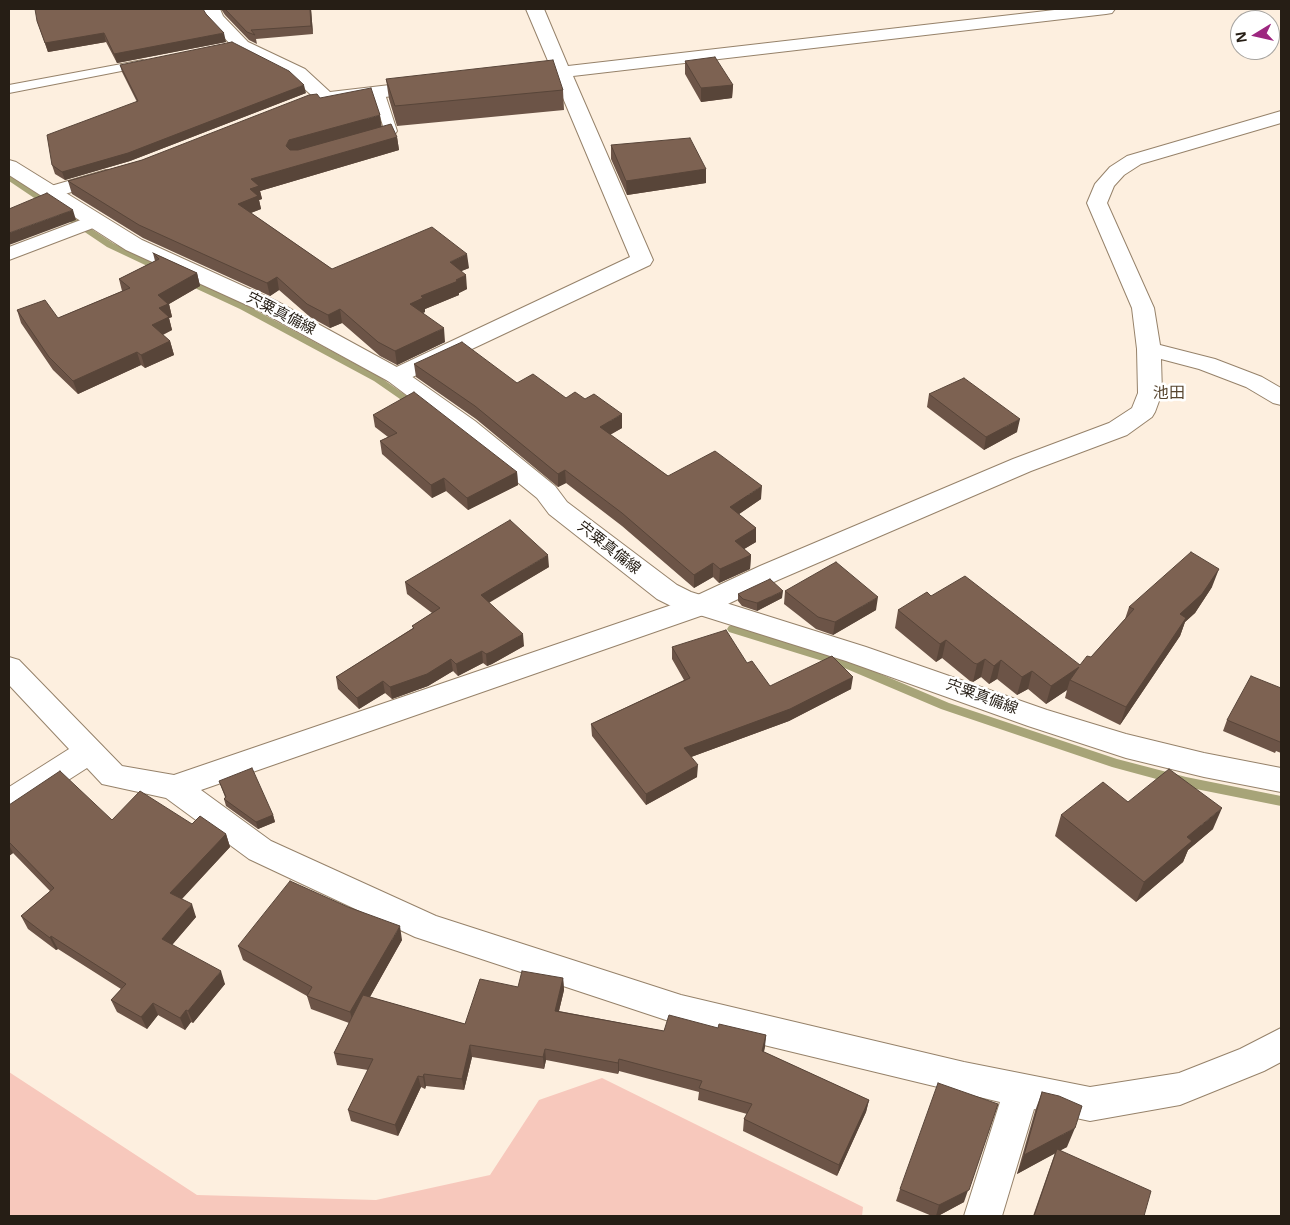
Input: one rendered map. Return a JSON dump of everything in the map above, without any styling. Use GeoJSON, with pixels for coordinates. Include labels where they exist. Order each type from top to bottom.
{"type":"FeatureCollection","features":[{"type":"Feature","properties":{"kind":"street"},"geometry":{"type":"LineString","coordinates":[[211,9],[215,18],[235,45],[298,73],[316,99],[446,84]]}},
{"type":"Feature","properties":{"kind":"street"},"geometry":{"type":"LineString","coordinates":[[396,376],[642,260],[534,9]]}},
{"type":"Feature","properties":{"kind":"street"},"geometry":{"type":"LineString","coordinates":[[503,78],[1106,9]]}},
{"type":"Feature","properties":{"kind":"street"},"geometry":{"type":"LineString","coordinates":[[174,787],[698,606],[769,573],[1004,472],[1118,429],[1143,412],[1150,393],[1149,349],[1143,308],[1097,203],[1105,184],[1117,171],[1134,160],[1281,117]]}},
{"type":"Feature","properties":{"kind":"street","name":"宍粟真備線"},"geometry":{"type":"LineString","coordinates":[[9,166],[51,192],[85,225],[134,245],[268,306],[396,376],[466,427],[546,492],[558,508],[667,592],[698,606],[751,620],[856,654],[1038,718],[1126,746],[1204,765],[1281,780]]}},
{"type":"Feature","properties":{"kind":"street"},"geometry":{"type":"LineString","coordinates":[[51,192],[121,172]]}},
{"type":"Feature","properties":{"kind":"street"},"geometry":{"type":"LineString","coordinates":[[9,254],[85,225]]}},
{"type":"Feature","properties":{"kind":"street"},"geometry":{"type":"LineString","coordinates":[[1149,349],[1207,364],[1254,382],[1281,398]]}},
{"type":"Feature","properties":{"kind":"street"},"geometry":{"type":"LineString","coordinates":[[9,667],[113,776],[174,787],[260,850],[427,927],[681,1010],[964,1078],[1090,1104],[1180,1089],[1252,1060],[1281,1044]]}},
{"type":"Feature","properties":{"kind":"street"},"geometry":{"type":"LineString","coordinates":[[9,802],[90,751]]}},
{"type":"Feature","properties":{"kind":"street"},"geometry":{"type":"LineString","coordinates":[[983,1216],[1022,1090]]}},
{"type":"Feature","properties":{"kind":"lane"},"geometry":{"type":"LineString","coordinates":[[9,89],[154,62]]}},
{"type":"Feature","properties":{"kind":"lane"},"geometry":{"type":"LineString","coordinates":[[363,139],[392,131],[378,91]]}},
{"type":"Feature","properties":{"kind":"shaded area"},"geometry":{"type":"Polygon","coordinates":[[[9,1072],[197,1195],[376,1200],[490,1175],[539,1100],[602,1078],[863,1207],[862,1216],[9,1216],[9,1072]]]}},
{"type":"Feature","properties":{"kind":"building"},"geometry":{"type":"Polygon","coordinates":[[[35,9],[203,9],[224,33],[114,54],[104,33],[45,43],[35,9]]]}},
{"type":"Feature","properties":{"kind":"building"},"geometry":{"type":"Polygon","coordinates":[[[225,9],[310,9],[311,26],[251,30],[255,35],[247,32],[225,9]]]}},
{"type":"Feature","properties":{"kind":"building"},"geometry":{"type":"Polygon","coordinates":[[[232,42],[289,71],[304,85],[128,153],[62,172],[52,165],[47,135],[138,101],[120,65],[232,42]]]}},
{"type":"Feature","properties":{"kind":"building"},"geometry":{"type":"Polygon","coordinates":[[[715,57],[733,85],[701,88],[685,61],[715,57]]]}},
{"type":"Feature","properties":{"kind":"building"},"geometry":{"type":"Polygon","coordinates":[[[553,60],[563,90],[395,106],[386,79],[553,60]]]}},
{"type":"Feature","properties":{"kind":"building"},"geometry":{"type":"Polygon","coordinates":[[[371,88],[380,115],[289,140],[286,146],[290,150],[298,150],[391,124],[397,137],[251,179],[259,186],[250,189],[258,196],[238,204],[332,269],[432,227],[467,254],[450,262],[466,275],[456,280],[458,281],[421,296],[423,298],[410,304],[444,328],[395,351],[378,342],[340,309],[328,315],[307,304],[277,277],[267,283],[139,225],[68,181],[142,160],[309,95],[317,94],[320,98],[371,88]]]}},
{"type":"Feature","properties":{"kind":"building"},"geometry":{"type":"Polygon","coordinates":[[[690,138],[706,169],[626,181],[611,145],[690,138]]]}},
{"type":"Feature","properties":{"kind":"building"},"geometry":{"type":"Polygon","coordinates":[[[47,193],[73,210],[9,233],[9,209],[47,193]]]}},
{"type":"Feature","properties":{"kind":"building"},"geometry":{"type":"Polygon","coordinates":[[[153,253],[197,273],[158,295],[168,304],[159,308],[169,317],[152,325],[170,341],[141,355],[137,352],[73,381],[49,357],[17,310],[45,300],[58,318],[130,288],[119,279],[159,259],[153,253]]]}},
{"type":"Feature","properties":{"kind":"building"},"geometry":{"type":"Polygon","coordinates":[[[462,342],[517,383],[533,374],[566,398],[575,392],[585,399],[594,394],[622,414],[600,427],[668,476],[715,451],[762,486],[730,507],[756,528],[735,541],[751,555],[720,569],[713,563],[694,575],[622,513],[565,470],[558,474],[475,406],[414,364],[462,342]]]}},
{"type":"Feature","properties":{"kind":"building"},"geometry":{"type":"Polygon","coordinates":[[[964,378],[1020,419],[986,437],[929,394],[964,378]]]}},
{"type":"Feature","properties":{"kind":"building"},"geometry":{"type":"Polygon","coordinates":[[[414,392],[517,472],[467,498],[444,478],[431,485],[380,441],[397,433],[373,415],[414,392]]]}},
{"type":"Feature","properties":{"kind":"building"},"geometry":{"type":"Polygon","coordinates":[[[510,520],[548,555],[481,595],[523,634],[486,654],[482,651],[456,664],[451,659],[427,674],[390,687],[383,681],[357,698],[336,677],[414,628],[412,626],[440,608],[405,582],[510,520]]]}},
{"type":"Feature","properties":{"kind":"building"},"geometry":{"type":"Polygon","coordinates":[[[1191,552],[1219,569],[1202,594],[1180,614],[1186,618],[1126,707],[1070,680],[1079,667],[1051,686],[1032,671],[1022,677],[1001,660],[994,666],[985,659],[977,664],[974,663],[946,640],[940,644],[898,610],[927,592],[931,596],[965,576],[1080,665],[1087,656],[1091,657],[1134,609],[1129,607],[1191,552]]]}},
{"type":"Feature","properties":{"kind":"building"},"geometry":{"type":"Polygon","coordinates":[[[836,562],[878,597],[835,622],[818,617],[785,591],[836,562]]]}},
{"type":"Feature","properties":{"kind":"building"},"geometry":{"type":"Polygon","coordinates":[[[770,579],[783,591],[757,603],[743,599],[738,594],[770,579]]]}},
{"type":"Feature","properties":{"kind":"building"},"geometry":{"type":"Polygon","coordinates":[[[726,630],[747,663],[752,661],[770,686],[832,656],[853,677],[790,709],[684,748],[698,765],[646,794],[591,724],[690,678],[672,647],[726,630]]]}},
{"type":"Feature","properties":{"kind":"building"},"geometry":{"type":"Polygon","coordinates":[[[1251,676],[1281,688],[1280,742],[1227,720],[1251,676]]]}},
{"type":"Feature","properties":{"kind":"building"},"geometry":{"type":"Polygon","coordinates":[[[252,768],[273,815],[256,822],[224,799],[226,797],[219,781],[252,768]]]}},
{"type":"Feature","properties":{"kind":"building"},"geometry":{"type":"Polygon","coordinates":[[[1169,769],[1222,808],[1187,837],[1192,841],[1144,882],[1061,815],[1103,782],[1128,802],[1169,769]]]}},
{"type":"Feature","properties":{"kind":"building"},"geometry":{"type":"Polygon","coordinates":[[[60,771],[112,820],[140,791],[192,824],[200,816],[226,834],[170,893],[192,904],[162,939],[221,971],[180,1018],[153,1003],[141,1017],[111,1000],[126,984],[51,936],[50,938],[21,916],[54,888],[9,842],[9,805],[60,771]]]}},
{"type":"Feature","properties":{"kind":"building"},"geometry":{"type":"Polygon","coordinates":[[[290,881],[348,907],[400,926],[350,1012],[307,996],[312,987],[238,946],[290,881]]]}},
{"type":"Feature","properties":{"kind":"building"},"geometry":{"type":"Polygon","coordinates":[[[522,971],[563,978],[555,1011],[664,1031],[669,1015],[718,1028],[719,1024],[766,1035],[762,1051],[869,1100],[839,1165],[744,1119],[752,1104],[699,1088],[702,1081],[619,1059],[618,1063],[545,1049],[543,1057],[470,1045],[462,1079],[424,1074],[423,1077],[418,1076],[395,1125],[348,1110],[373,1059],[334,1053],[363,995],[465,1024],[480,979],[518,987],[522,971]]]}},
{"type":"Feature","properties":{"kind":"building"},"geometry":{"type":"Polygon","coordinates":[[[938,1083],[998,1104],[969,1190],[939,1205],[900,1189],[938,1083]]]}},
{"type":"Feature","properties":{"kind":"building"},"geometry":{"type":"Polygon","coordinates":[[[1042,1092],[1059,1096],[1082,1106],[1075,1128],[1024,1155],[1042,1092]]]}},
{"type":"Feature","properties":{"kind":"building"},"geometry":{"type":"Polygon","coordinates":[[[1057,1149],[1151,1191],[1144,1216],[1034,1216],[1057,1149]]]}},
{"type":"Feature","properties":{"kind":"waterway"},"geometry":{"type":"LineString","coordinates":[[9,177],[110,245],[163,270]]}},
{"type":"Feature","properties":{"kind":"waterway"},"geometry":{"type":"LineString","coordinates":[[187,281],[243,307],[377,379],[416,406]]}},
{"type":"Feature","properties":{"kind":"waterway"},"geometry":{"type":"LineString","coordinates":[[733,629],[846,664],[945,706],[1116,764],[1186,782],[1281,801]]}},
{"type":"Feature","properties":{"kind":"district","name":"池田"},"geometry":{"type":"Point","coordinates":[1169,393]}}]}
